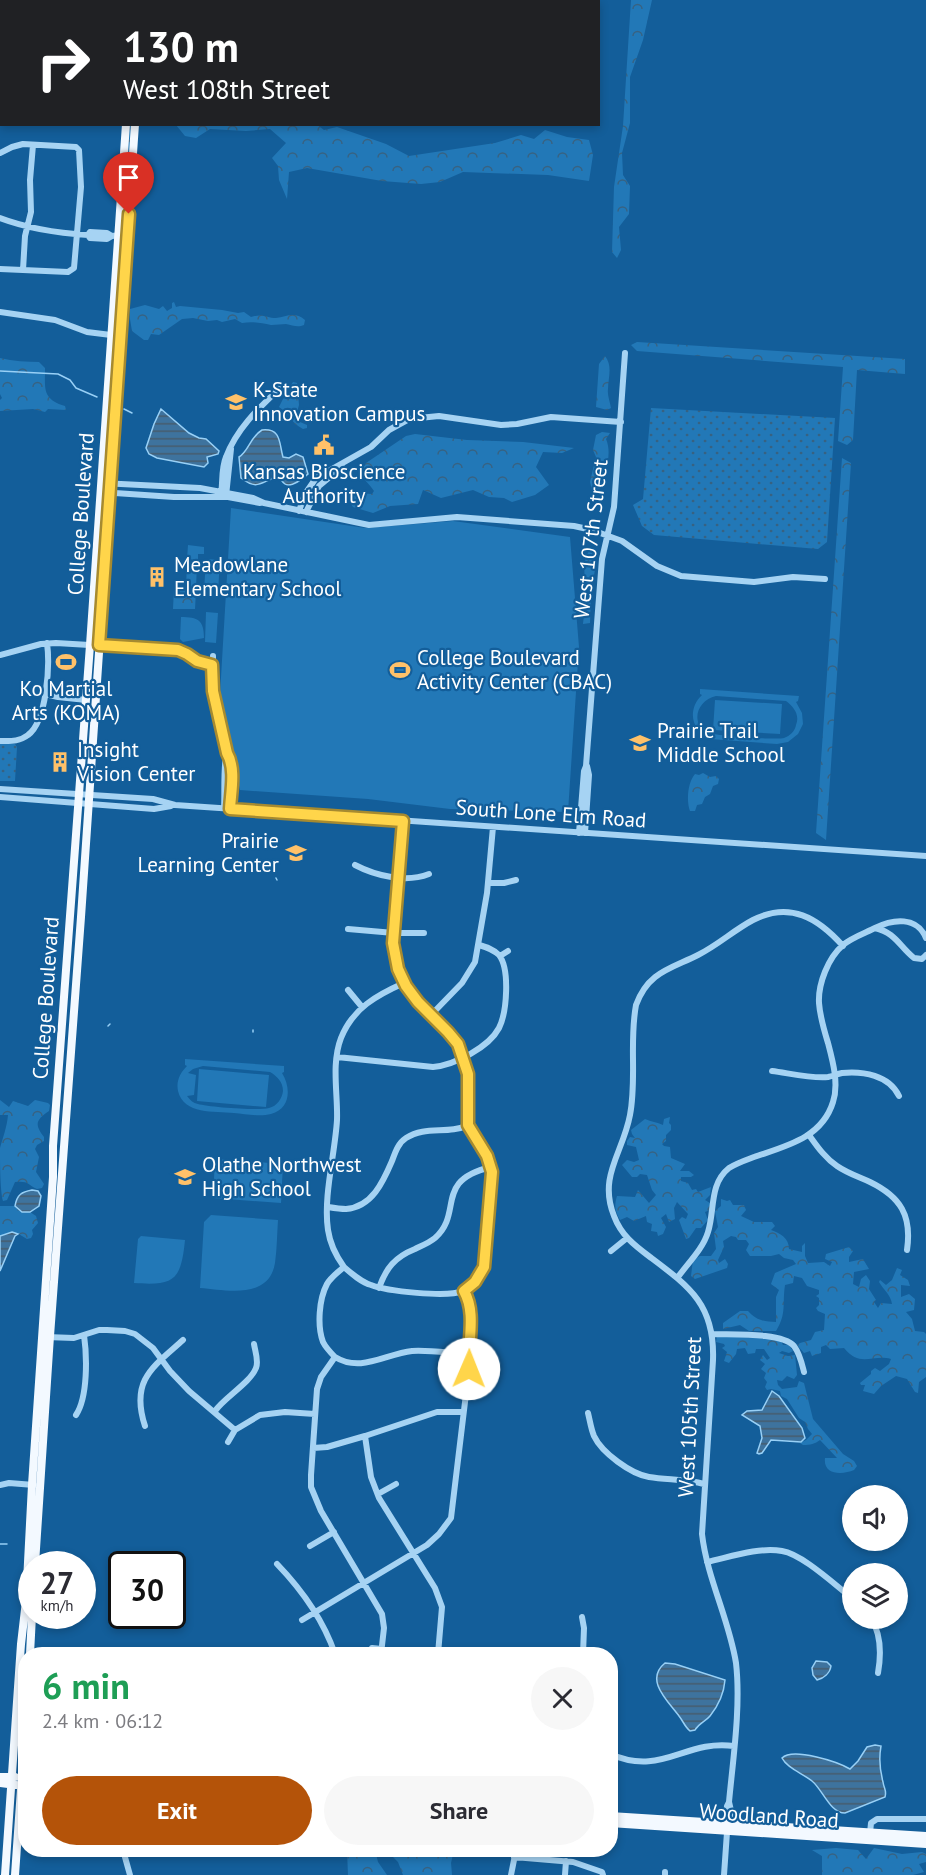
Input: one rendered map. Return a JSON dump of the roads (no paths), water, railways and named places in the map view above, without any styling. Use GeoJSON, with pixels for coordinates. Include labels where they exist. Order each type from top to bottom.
{"type":"FeatureCollection","features":[{"type":"Feature","properties":{"kind":"main road","name":"College Boulevard"},"geometry":{"type":"LineString","coordinates":[[22,1647],[89,795],[100,492],[111,335],[114,236],[126,126]]}},
{"type":"Feature","properties":{"kind":"main road","name":"College Boulevard"},"geometry":{"type":"LineString","coordinates":[[46,1337],[53,1146],[78,804],[86,700],[94,645],[110,483],[135,126]]}},
{"type":"Feature","properties":{"kind":"main road","name":"College Boulevard"},"geometry":{"type":"LineString","coordinates":[[36,1485],[36,1551]]}},
{"type":"Feature","properties":{"kind":"main road"},"geometry":{"type":"LineString","coordinates":[[30,1647],[31,1629]]}},
{"type":"Feature","properties":{"kind":"main road","name":"College Boulevard"},"geometry":{"type":"LineString","coordinates":[[5,1875],[18,1703]]}},
{"type":"Feature","properties":{"kind":"main road"},"geometry":{"type":"LineString","coordinates":[[0,1777],[18,1781]]}},
{"type":"Feature","properties":{"kind":"main road"},"geometry":{"type":"LineString","coordinates":[[0,1783],[12,1780]]}},
{"type":"Feature","properties":{"kind":"main road","name":"Woodland Road"},"geometry":{"type":"LineString","coordinates":[[618,1816],[926,1836]]}},
{"type":"Feature","properties":{"kind":"main road","name":"Woodland Road"},"geometry":{"type":"LineString","coordinates":[[618,1823],[728,1824],[844,1839],[926,1844]]}},
{"type":"Feature","properties":{"kind":"main road"},"geometry":{"type":"LineString","coordinates":[[844,1839],[856,1832]]}},
{"type":"Feature","properties":{"kind":"main road"},"geometry":{"type":"LineString","coordinates":[[15,1875],[18,1840]]}},
{"type":"Feature","properties":{"kind":"street"},"geometry":{"type":"LineString","coordinates":[[0,153],[18,145],[74,146],[79,150],[81,187],[76,264],[71,271],[0,269]]}},
{"type":"Feature","properties":{"kind":"street"},"geometry":{"type":"LineString","coordinates":[[23,270],[25,236],[31,212],[30,180],[33,145]]}},
{"type":"Feature","properties":{"kind":"street"},"geometry":{"type":"LineString","coordinates":[[0,218],[48,232],[88,235],[90,238],[107,239],[127,235]]}},
{"type":"Feature","properties":{"kind":"street"},"geometry":{"type":"LineString","coordinates":[[0,312],[55,320],[87,332],[111,335]]}},
{"type":"Feature","properties":{"kind":"street","name":"West 107th Street"},"geometry":{"type":"LineString","coordinates":[[582,833],[584,771],[602,559],[614,507],[625,353]]}},
{"type":"Feature","properties":{"kind":"street"},"geometry":{"type":"LineString","coordinates":[[224,494],[223,468],[226,456],[244,424],[281,387]]}},
{"type":"Feature","properties":{"kind":"street"},"geometry":{"type":"LineString","coordinates":[[302,511],[305,494],[316,478],[371,447],[400,423],[418,417],[439,416],[501,425],[550,417],[621,422]]}},
{"type":"Feature","properties":{"kind":"street"},"geometry":{"type":"LineString","coordinates":[[101,483],[200,488],[256,504],[264,503],[369,525],[457,517],[574,526],[607,535],[631,546],[657,566],[690,578],[754,582],[793,577],[825,579]]}},
{"type":"Feature","properties":{"kind":"street"},"geometry":{"type":"LineString","coordinates":[[100,492],[174,497],[224,494]]}},
{"type":"Feature","properties":{"kind":"street"},"geometry":{"type":"LineString","coordinates":[[0,741],[17,740],[30,734],[36,725],[45,694],[49,661],[47,643]]}},
{"type":"Feature","properties":{"kind":"street"},"geometry":{"type":"LineString","coordinates":[[0,655],[47,643],[94,645],[178,650],[197,661],[212,665]]}},
{"type":"Feature","properties":{"kind":"street"},"geometry":{"type":"LineString","coordinates":[[213,656],[213,691],[227,753],[224,758],[227,808]]}},
{"type":"Feature","properties":{"kind":"street"},"geometry":{"type":"LineString","coordinates":[[45,694],[86,700]]}},
{"type":"Feature","properties":{"kind":"street","name":"South Lone Elm Road"},"geometry":{"type":"LineString","coordinates":[[0,789],[153,799],[175,805],[926,856]]}},
{"type":"Feature","properties":{"kind":"street","name":"South Lone Elm Road"},"geometry":{"type":"LineString","coordinates":[[0,797],[154,809],[175,805]]}},
{"type":"Feature","properties":{"kind":"street"},"geometry":{"type":"LineString","coordinates":[[403,821],[393,943],[395,956],[404,983],[418,1002],[454,1038],[464,1058],[468,1074],[468,1125],[486,1154],[491,1167],[484,1267],[475,1282],[464,1291],[451,1294],[389,1290],[364,1282],[344,1267],[336,1255],[327,1222],[337,1119],[335,1092],[340,1039],[362,1006],[377,995],[404,983]]}},
{"type":"Feature","properties":{"kind":"street"},"geometry":{"type":"LineString","coordinates":[[431,1015],[468,975],[475,962],[488,883],[493,827]]}},
{"type":"Feature","properties":{"kind":"street"},"geometry":{"type":"LineString","coordinates":[[355,865],[374,874],[399,877],[420,877],[429,874]]}},
{"type":"Feature","properties":{"kind":"street"},"geometry":{"type":"LineString","coordinates":[[488,883],[516,880]]}},
{"type":"Feature","properties":{"kind":"street"},"geometry":{"type":"LineString","coordinates":[[611,1251],[627,1238],[618,1225],[610,1205],[608,1182],[630,1114],[635,1011],[647,985],[664,970],[700,954],[754,920],[768,914],[795,913],[812,919],[824,926],[843,945]]}},
{"type":"Feature","properties":{"kind":"street"},"geometry":{"type":"LineString","coordinates":[[678,1277],[706,1238],[716,1188],[724,1173],[740,1162],[798,1142],[821,1124],[831,1109],[836,1089],[832,1060],[820,1013],[819,992],[825,972],[843,945],[885,923],[910,922],[921,929],[926,938]]}},
{"type":"Feature","properties":{"kind":"street"},"geometry":{"type":"LineString","coordinates":[[875,928],[885,930],[897,939],[914,958],[922,959],[926,955]]}},
{"type":"Feature","properties":{"kind":"street"},"geometry":{"type":"LineString","coordinates":[[348,929],[424,933]]}},
{"type":"Feature","properties":{"kind":"street"},"geometry":{"type":"LineString","coordinates":[[337,1057],[433,1067],[464,1058],[477,1051],[499,1028],[504,1013],[506,989],[505,969],[500,956],[488,947],[479,945]]}},
{"type":"Feature","properties":{"kind":"street"},"geometry":{"type":"LineString","coordinates":[[500,956],[508,951]]}},
{"type":"Feature","properties":{"kind":"street"},"geometry":{"type":"LineString","coordinates":[[348,990],[362,1006]]}},
{"type":"Feature","properties":{"kind":"street"},"geometry":{"type":"LineString","coordinates":[[772,1071],[824,1077],[850,1073],[881,1077],[892,1085],[898,1096]]}},
{"type":"Feature","properties":{"kind":"street"},"geometry":{"type":"LineString","coordinates":[[328,1207],[346,1209],[357,1206],[377,1192],[401,1138],[416,1132],[435,1129],[450,1131],[468,1125]]}},
{"type":"Feature","properties":{"kind":"street"},"geometry":{"type":"LineString","coordinates":[[809,1135],[836,1166],[889,1193],[898,1203],[908,1223],[907,1250]]}},
{"type":"Feature","properties":{"kind":"street"},"geometry":{"type":"LineString","coordinates":[[379,1288],[386,1271],[397,1258],[430,1242],[440,1232],[447,1221],[452,1195],[460,1182],[474,1171],[491,1167]]}},
{"type":"Feature","properties":{"kind":"street","name":"West 105th Street"},"geometry":{"type":"LineString","coordinates":[[627,1238],[633,1245],[678,1277],[694,1293],[708,1319],[712,1334],[714,1358],[702,1534],[707,1562],[736,1664],[737,1692],[729,1802],[732,1815],[728,1824],[724,1875]]}},
{"type":"Feature","properties":{"kind":"street"},"geometry":{"type":"LineString","coordinates":[[344,1267],[328,1283],[322,1301],[320,1325],[322,1337],[335,1357],[348,1363],[360,1364],[409,1352],[468,1354]]}},
{"type":"Feature","properties":{"kind":"street"},"geometry":{"type":"LineString","coordinates":[[302,1620],[427,1545],[451,1518],[469,1369],[471,1311],[464,1291]]}},
{"type":"Feature","properties":{"kind":"street"},"geometry":{"type":"LineString","coordinates":[[46,1337],[62,1338],[99,1330],[125,1331],[135,1334],[153,1348],[189,1390],[235,1430]]}},
{"type":"Feature","properties":{"kind":"street"},"geometry":{"type":"LineString","coordinates":[[712,1334],[786,1340],[797,1350],[804,1372]]}},
{"type":"Feature","properties":{"kind":"street"},"geometry":{"type":"LineString","coordinates":[[75,1415],[81,1408],[82,1402],[87,1355],[84,1335]]}},
{"type":"Feature","properties":{"kind":"street"},"geometry":{"type":"LineString","coordinates":[[145,1426],[140,1401],[143,1381],[148,1372],[183,1340]]}},
{"type":"Feature","properties":{"kind":"street"},"geometry":{"type":"LineString","coordinates":[[214,1411],[246,1381],[256,1368],[254,1344]]}},
{"type":"Feature","properties":{"kind":"street"},"geometry":{"type":"LineString","coordinates":[[335,1357],[319,1382],[316,1393],[311,1487],[321,1511],[382,1614],[384,1628],[382,1647]]}},
{"type":"Feature","properties":{"kind":"street"},"geometry":{"type":"LineString","coordinates":[[228,1442],[235,1430],[260,1415],[285,1412],[315,1414]]}},
{"type":"Feature","properties":{"kind":"street"},"geometry":{"type":"LineString","coordinates":[[313,1448],[327,1448],[437,1412],[462,1412]]}},
{"type":"Feature","properties":{"kind":"street"},"geometry":{"type":"LineString","coordinates":[[588,1413],[592,1431],[598,1443],[607,1453],[629,1469],[646,1476],[704,1484]]}},
{"type":"Feature","properties":{"kind":"street"},"geometry":{"type":"LineString","coordinates":[[365,1436],[371,1477],[378,1494],[435,1588],[441,1607],[438,1647]]}},
{"type":"Feature","properties":{"kind":"street"},"geometry":{"type":"LineString","coordinates":[[0,1485],[9,1483],[36,1485]]}},
{"type":"Feature","properties":{"kind":"street"},"geometry":{"type":"LineString","coordinates":[[378,1494],[396,1484]]}},
{"type":"Feature","properties":{"kind":"street"},"geometry":{"type":"LineString","coordinates":[[310,1546],[334,1532]]}},
{"type":"Feature","properties":{"kind":"street"},"geometry":{"type":"LineString","coordinates":[[707,1562],[766,1551],[785,1551],[801,1558],[842,1590]]}},
{"type":"Feature","properties":{"kind":"street"},"geometry":{"type":"LineString","coordinates":[[277,1564],[316,1612],[332,1647]]}},
{"type":"Feature","properties":{"kind":"street"},"geometry":{"type":"LineString","coordinates":[[582,1617],[583,1647]]}},
{"type":"Feature","properties":{"kind":"street"},"geometry":{"type":"LineString","coordinates":[[876,1629],[880,1660],[878,1673]]}},
{"type":"Feature","properties":{"kind":"street"},"geometry":{"type":"LineString","coordinates":[[618,1757],[631,1761],[651,1762],[709,1745],[734,1746]]}},
{"type":"Feature","properties":{"kind":"street"},"geometry":{"type":"LineString","coordinates":[[870,1833],[871,1823],[877,1819],[926,1819]]}},
{"type":"Feature","properties":{"kind":"street"},"geometry":{"type":"LineString","coordinates":[[125,1857],[130,1875]]}},
{"type":"Feature","properties":{"kind":"street"},"geometry":{"type":"LineString","coordinates":[[511,1875],[514,1857]]}},
{"type":"Feature","properties":{"kind":"street"},"geometry":{"type":"LineString","coordinates":[[540,1857],[578,1864],[602,1872],[603,1875]]}},
{"type":"Feature","properties":{"kind":"street"},"geometry":{"type":"LineString","coordinates":[[565,1875],[566,1861]]}},
{"type":"Feature","properties":{"kind":"waterway"},"geometry":{"type":"LineString","coordinates":[[0,371],[58,374],[70,380],[76,388],[97,397]]}},
{"type":"Feature","properties":{"kind":"waterway"},"geometry":{"type":"LineString","coordinates":[[124,409],[132,413]]}},
{"type":"Feature","properties":{"kind":"waterway"},"geometry":{"type":"LineString","coordinates":[[266,867],[274,861]]}},
{"type":"Feature","properties":{"kind":"waterway"},"geometry":{"type":"LineString","coordinates":[[0,1544],[7,1544]]}},
{"type":"Feature","properties":{"kind":"place","name":"K-State Innovation Campus"},"geometry":{"type":"Point","coordinates":[236,402]}},
{"type":"Feature","properties":{"kind":"place","name":"Kansas Bioscience Authority"},"geometry":{"type":"Point","coordinates":[324,445]}},
{"type":"Feature","properties":{"kind":"place","name":"Meadowlane Elementary School"},"geometry":{"type":"Point","coordinates":[157,577]}},
{"type":"Feature","properties":{"kind":"place","name":"Ko Martial Arts (KOMA)"},"geometry":{"type":"Point","coordinates":[66,662]}},
{"type":"Feature","properties":{"kind":"place","name":"College Boulevard Activity Center (CBAC)"},"geometry":{"type":"Point","coordinates":[400,670]}},
{"type":"Feature","properties":{"kind":"place","name":"Prairie Trail Middle School"},"geometry":{"type":"Point","coordinates":[640,743]}},
{"type":"Feature","properties":{"kind":"place","name":"Insight Vision Center"},"geometry":{"type":"Point","coordinates":[60,762]}},
{"type":"Feature","properties":{"kind":"place","name":"Prairie Learning Center"},"geometry":{"type":"Point","coordinates":[296,853]}},
{"type":"Feature","properties":{"kind":"place","name":"Olathe Northwest High School"},"geometry":{"type":"Point","coordinates":[185,1177]}}]}
